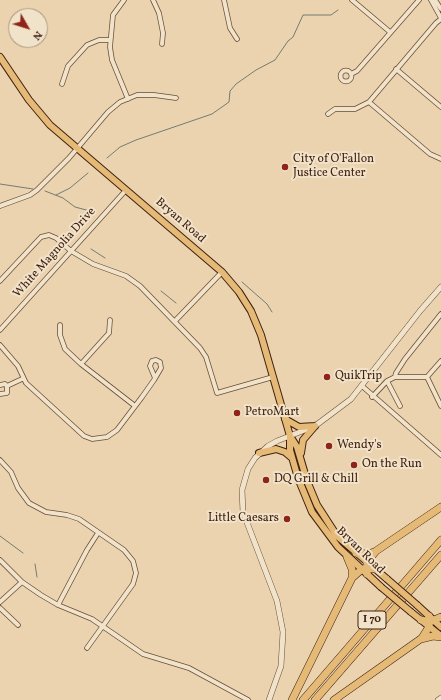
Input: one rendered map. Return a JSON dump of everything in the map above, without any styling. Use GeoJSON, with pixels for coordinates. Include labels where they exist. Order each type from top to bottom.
{"type":"FeatureCollection","features":[{"type":"Feature","properties":{"kind":"highway"},"geometry":{"type":"LineString","coordinates":[[356,553],[368,554],[376,551],[441,507]]}},
{"type":"Feature","properties":{"kind":"highway","name":"I 70"},"geometry":{"type":"LineString","coordinates":[[303,700],[441,540]]}},
{"type":"Feature","properties":{"kind":"highway"},"geometry":{"type":"LineString","coordinates":[[352,578],[365,568],[376,551]]}},
{"type":"Feature","properties":{"kind":"highway","name":"I 70"},"geometry":{"type":"LineString","coordinates":[[315,700],[441,555]]}},
{"type":"Feature","properties":{"kind":"highway"},"geometry":{"type":"LineString","coordinates":[[292,700],[352,578],[352,569],[347,557]]}},
{"type":"Feature","properties":{"kind":"highway"},"geometry":{"type":"LineString","coordinates":[[365,568],[375,569]]}},
{"type":"Feature","properties":{"kind":"highway"},"geometry":{"type":"LineString","coordinates":[[421,620],[433,621]]}},
{"type":"Feature","properties":{"kind":"highway"},"geometry":{"type":"LineString","coordinates":[[334,700],[419,640],[433,621]]}},
{"type":"Feature","properties":{"kind":"highway"},"geometry":{"type":"LineString","coordinates":[[419,640],[433,636],[441,636]]}},
{"type":"Feature","properties":{"kind":"main road","name":"Bryan Road"},"geometry":{"type":"LineString","coordinates":[[0,57],[35,109],[50,125],[222,272],[239,292],[251,311],[261,335],[290,436],[297,447],[311,492],[324,518],[337,536],[356,553],[365,568],[381,586],[421,620]]}},
{"type":"Feature","properties":{"kind":"main road"},"geometry":{"type":"LineString","coordinates":[[285,419],[299,427],[315,426]]}},
{"type":"Feature","properties":{"kind":"main road"},"geometry":{"type":"LineString","coordinates":[[300,459],[301,443],[308,432],[315,426]]}},
{"type":"Feature","properties":{"kind":"main road","name":"Bryan Road"},"geometry":{"type":"LineString","coordinates":[[290,436],[290,450],[292,459],[300,486],[309,506],[324,530],[347,557],[365,568]]}},
{"type":"Feature","properties":{"kind":"main road"},"geometry":{"type":"LineString","coordinates":[[259,453],[276,449],[285,452],[292,459]]}},
{"type":"Feature","properties":{"kind":"main road","name":"Bryan Road"},"geometry":{"type":"LineString","coordinates":[[375,569],[418,605],[441,627]]}},
{"type":"Feature","properties":{"kind":"main road","name":"Bryan Road"},"geometry":{"type":"LineString","coordinates":[[433,621],[441,636]]}},
{"type":"Feature","properties":{"kind":"street"},"geometry":{"type":"LineString","coordinates":[[124,0],[113,15],[110,40],[112,60],[128,99]]}},
{"type":"Feature","properties":{"kind":"street"},"geometry":{"type":"LineString","coordinates":[[153,0],[159,12],[163,33],[162,44]]}},
{"type":"Feature","properties":{"kind":"street"},"geometry":{"type":"LineString","coordinates":[[224,0],[230,28],[237,39]]}},
{"type":"Feature","properties":{"kind":"street"},"geometry":{"type":"LineString","coordinates":[[352,0],[390,32]]}},
{"type":"Feature","properties":{"kind":"street"},"geometry":{"type":"LineString","coordinates":[[351,74],[357,71],[419,0]]}},
{"type":"Feature","properties":{"kind":"street"},"geometry":{"type":"LineString","coordinates":[[328,114],[332,110],[355,109],[369,102],[396,69],[441,19],[431,0]]}},
{"type":"Feature","properties":{"kind":"street"},"geometry":{"type":"LineString","coordinates":[[435,0],[441,9]]}},
{"type":"Feature","properties":{"kind":"street"},"geometry":{"type":"LineString","coordinates":[[62,84],[65,70],[87,45],[99,40],[110,40]]}},
{"type":"Feature","properties":{"kind":"street"},"geometry":{"type":"LineString","coordinates":[[396,69],[441,107]]}},
{"type":"Feature","properties":{"kind":"street"},"geometry":{"type":"LineString","coordinates":[[0,206],[30,195],[78,149],[108,112],[128,99],[137,95],[176,98]]}},
{"type":"Feature","properties":{"kind":"street"},"geometry":{"type":"LineString","coordinates":[[369,102],[430,154],[441,159]]}},
{"type":"Feature","properties":{"kind":"street","name":"White Magnolia Drive"},"geometry":{"type":"LineString","coordinates":[[0,330],[126,190]]}},
{"type":"Feature","properties":{"kind":"street"},"geometry":{"type":"LineString","coordinates":[[0,281],[45,236],[56,238],[71,251],[93,264],[126,276],[140,286],[200,348],[206,357],[217,393],[273,377]]}},
{"type":"Feature","properties":{"kind":"street"},"geometry":{"type":"LineString","coordinates":[[175,321],[222,272]]}},
{"type":"Feature","properties":{"kind":"street"},"geometry":{"type":"LineString","coordinates":[[269,700],[281,666],[284,648],[283,626],[276,600],[244,517],[242,498],[245,476],[259,453],[277,441],[315,426],[340,408],[362,386],[420,311],[441,287]]}},
{"type":"Feature","properties":{"kind":"street"},"geometry":{"type":"LineString","coordinates":[[395,377],[405,358],[441,314]]}},
{"type":"Feature","properties":{"kind":"street"},"geometry":{"type":"LineString","coordinates":[[81,364],[108,333],[110,320]]}},
{"type":"Feature","properties":{"kind":"street"},"geometry":{"type":"LineString","coordinates":[[60,325],[60,335],[65,348],[81,364],[136,406]]}},
{"type":"Feature","properties":{"kind":"street"},"geometry":{"type":"LineString","coordinates":[[0,345],[2,351],[18,366],[22,379],[84,436],[92,439],[101,439],[113,434],[136,406],[155,378]]}},
{"type":"Feature","properties":{"kind":"street"},"geometry":{"type":"LineString","coordinates":[[372,397],[387,381],[395,377],[427,377],[441,361]]}},
{"type":"Feature","properties":{"kind":"street"},"geometry":{"type":"LineString","coordinates":[[427,377],[441,406]]}},
{"type":"Feature","properties":{"kind":"street"},"geometry":{"type":"LineString","coordinates":[[0,385],[5,384],[8,386],[22,379]]}},
{"type":"Feature","properties":{"kind":"street"},"geometry":{"type":"LineString","coordinates":[[387,381],[400,406]]}},
{"type":"Feature","properties":{"kind":"street"},"geometry":{"type":"LineString","coordinates":[[0,394],[7,393],[8,386]]}},
{"type":"Feature","properties":{"kind":"street"},"geometry":{"type":"LineString","coordinates":[[362,386],[372,397],[441,455]]}},
{"type":"Feature","properties":{"kind":"street"},"geometry":{"type":"LineString","coordinates":[[0,460],[11,472],[22,494],[34,507],[46,512],[74,517],[128,554],[133,561],[136,573],[133,584],[87,648]]}},
{"type":"Feature","properties":{"kind":"street"},"geometry":{"type":"LineString","coordinates":[[58,605],[86,550],[98,532]]}},
{"type":"Feature","properties":{"kind":"street"},"geometry":{"type":"LineString","coordinates":[[0,560],[22,582],[58,605],[104,626],[143,654],[189,668],[248,700]]}},
{"type":"Feature","properties":{"kind":"street"},"geometry":{"type":"LineString","coordinates":[[0,602],[22,582]]}},
{"type":"Feature","properties":{"kind":"street"},"geometry":{"type":"LineString","coordinates":[[0,608],[18,625]]}},
{"type":"Feature","properties":{"kind":"waterway"},"geometry":{"type":"LineString","coordinates":[[107,158],[120,147],[136,140],[212,114],[229,102],[230,91],[236,84],[256,70],[275,60],[288,41],[293,37],[303,15],[331,15],[338,10]]}},
{"type":"Feature","properties":{"kind":"waterway"},"geometry":{"type":"LineString","coordinates":[[56,195],[70,188],[88,173]]}},
{"type":"Feature","properties":{"kind":"waterway"},"geometry":{"type":"LineString","coordinates":[[0,184],[33,189]]}},
{"type":"Feature","properties":{"kind":"waterway"},"geometry":{"type":"LineString","coordinates":[[45,191],[63,198],[75,207],[94,212]]}},
{"type":"Feature","properties":{"kind":"waterway"},"geometry":{"type":"LineString","coordinates":[[91,249],[105,258]]}},
{"type":"Feature","properties":{"kind":"waterway"},"geometry":{"type":"LineString","coordinates":[[242,282],[267,304],[272,312]]}},
{"type":"Feature","properties":{"kind":"waterway"},"geometry":{"type":"LineString","coordinates":[[161,291],[176,303]]}},
{"type":"Feature","properties":{"kind":"waterway"},"geometry":{"type":"LineString","coordinates":[[0,536],[23,553]]}},
{"type":"Feature","properties":{"kind":"waterway"},"geometry":{"type":"LineString","coordinates":[[35,564],[37,577]]}},
{"type":"Feature","properties":{"kind":"place","name":"City of O'Fallon Justice Center"},"geometry":{"type":"Point","coordinates":[285,167]}},
{"type":"Feature","properties":{"kind":"place","name":"QuikTrip"},"geometry":{"type":"Point","coordinates":[327,377]}},
{"type":"Feature","properties":{"kind":"place","name":"PetroMart"},"geometry":{"type":"Point","coordinates":[237,413]}},
{"type":"Feature","properties":{"kind":"place","name":"Wendy's"},"geometry":{"type":"Point","coordinates":[329,446]}},
{"type":"Feature","properties":{"kind":"place","name":"On the Run"},"geometry":{"type":"Point","coordinates":[354,465]}},
{"type":"Feature","properties":{"kind":"place","name":"DQ Grill & Chill"},"geometry":{"type":"Point","coordinates":[266,480]}},
{"type":"Feature","properties":{"kind":"place","name":"Little Caesars"},"geometry":{"type":"Point","coordinates":[287,519]}}]}
